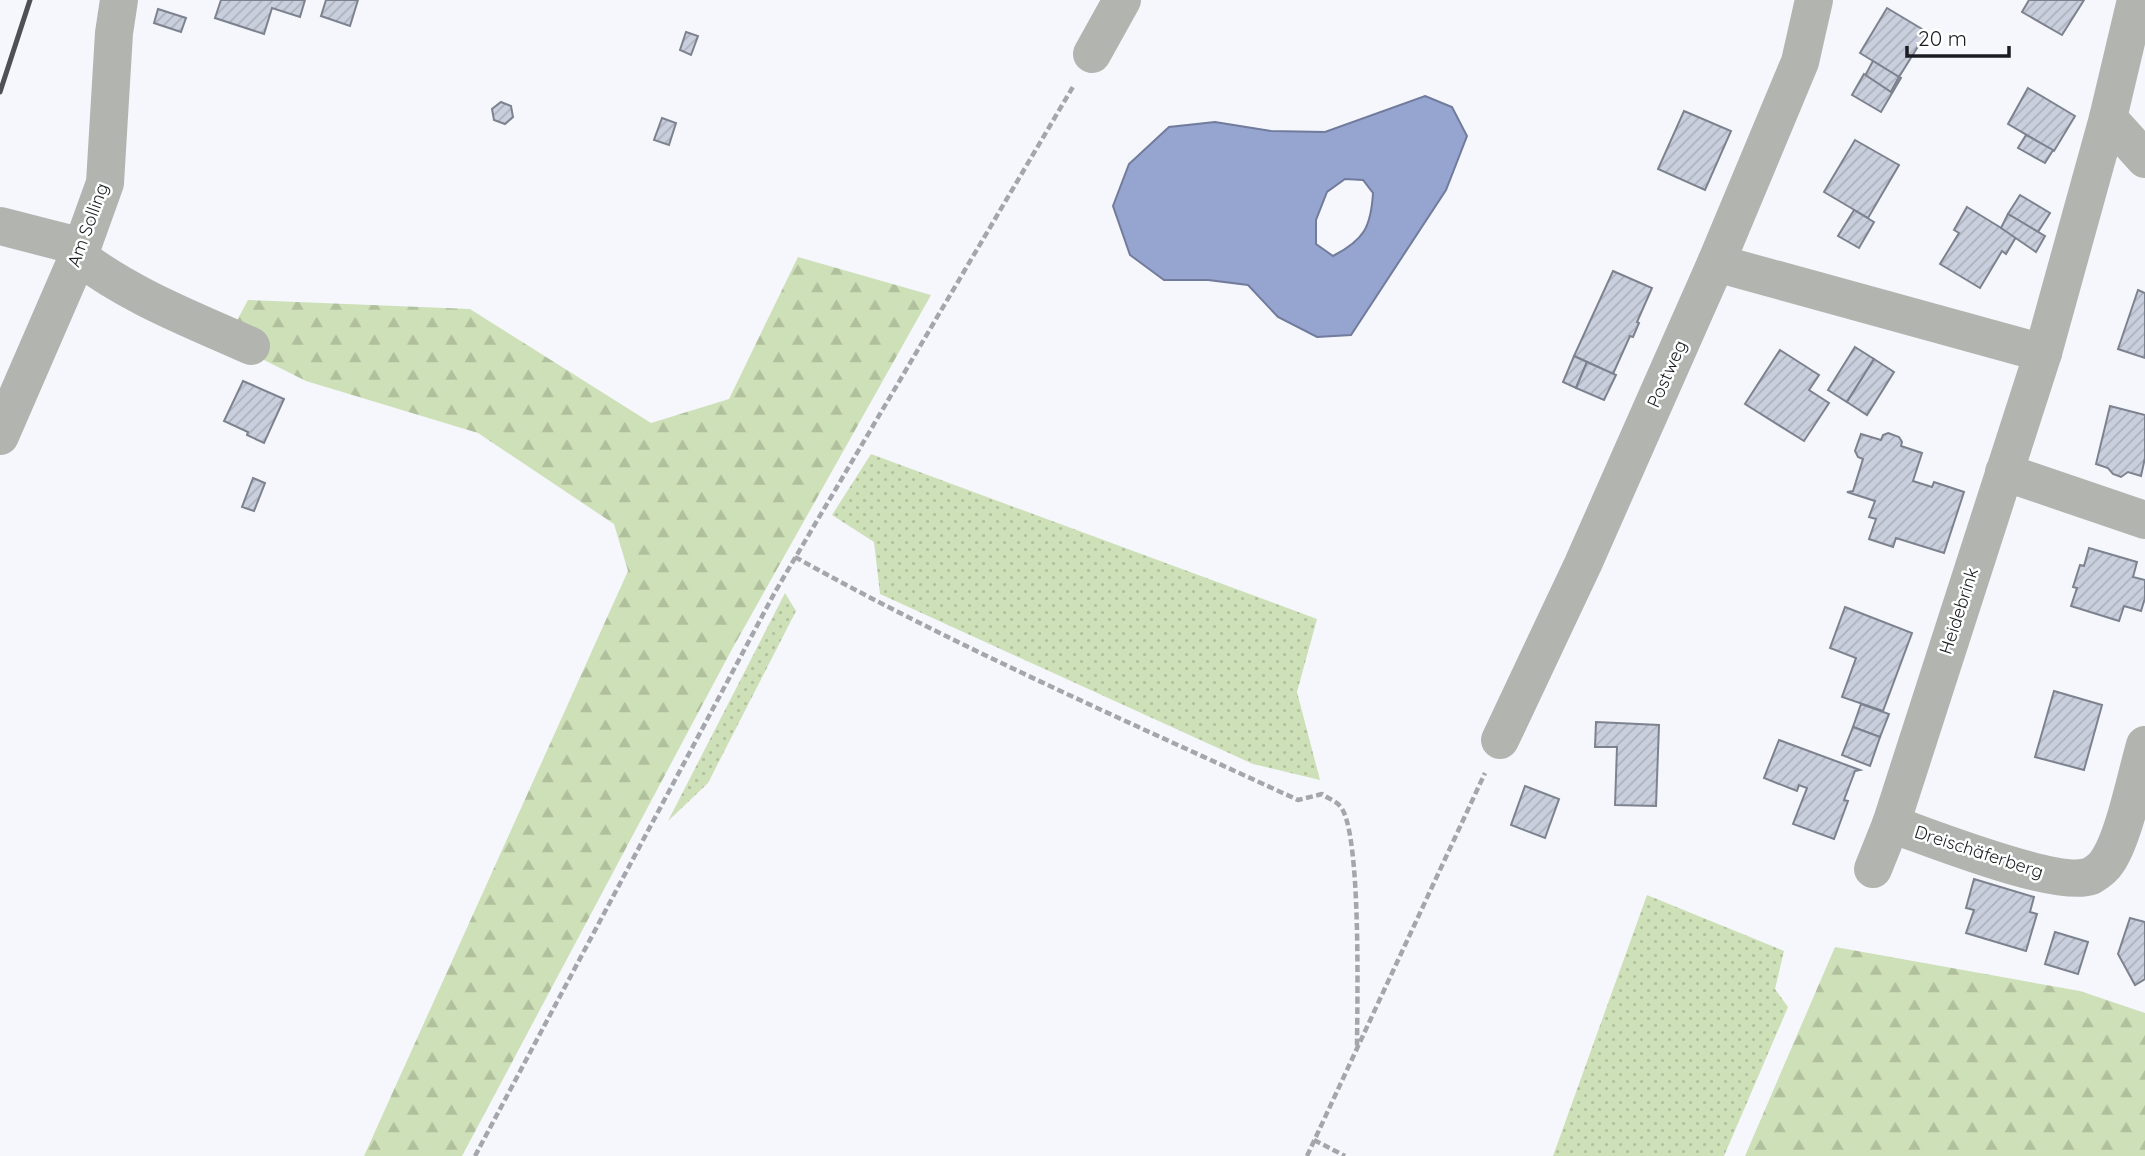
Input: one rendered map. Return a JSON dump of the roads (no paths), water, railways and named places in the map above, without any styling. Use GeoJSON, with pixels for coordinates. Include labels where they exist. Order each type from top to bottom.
{"type":"FeatureCollection","features":[{"type":"Feature","properties":{"kind":"street","name":"Am Solling"},"geometry":{"type":"LineString","coordinates":[[0,436],[80,252],[105,183],[118,0]]}},
{"type":"Feature","properties":{"kind":"street"},"geometry":{"type":"LineString","coordinates":[[1092,54],[1122,0]]}},
{"type":"Feature","properties":{"kind":"street","name":"Postweg"},"geometry":{"type":"LineString","coordinates":[[1500,740],[1583,564],[1716,263],[1800,62],[1814,0]]}},
{"type":"Feature","properties":{"kind":"street","name":"Heidebrink"},"geometry":{"type":"LineString","coordinates":[[1873,869],[1891,824],[2043,353],[2108,118],[2136,0]]}},
{"type":"Feature","properties":{"kind":"street"},"geometry":{"type":"LineString","coordinates":[[2108,118],[2145,159]]}},
{"type":"Feature","properties":{"kind":"street"},"geometry":{"type":"LineString","coordinates":[[0,226],[80,252],[106,277],[251,346]]}},
{"type":"Feature","properties":{"kind":"street"},"geometry":{"type":"LineString","coordinates":[[1716,263],[2043,353]]}},
{"type":"Feature","properties":{"kind":"street"},"geometry":{"type":"LineString","coordinates":[[2004,472],[2145,520]]}},
{"type":"Feature","properties":{"kind":"street","name":"Dreischäferberg"},"geometry":{"type":"LineString","coordinates":[[1891,824],[2036,874],[2090,876],[2106,864],[2118,839],[2145,745]]}},
{"type":"Feature","properties":{"kind":"water"},"geometry":{"type":"Polygon","coordinates":[[[1425,96],[1452,107],[1467,136],[1446,190],[1351,335],[1317,337],[1278,317],[1248,285],[1208,280],[1164,280],[1130,255],[1113,206],[1129,164],[1169,127],[1215,122],[1271,131],[1325,132],[1425,96]],[[1345,179],[1327,192],[1316,220],[1316,244],[1333,256],[1359,238],[1368,224],[1373,193],[1363,180],[1345,179]]]}},
{"type":"Feature","properties":{"kind":"railway"},"geometry":{"type":"LineString","coordinates":[[0,92],[30,0]]}}]}
